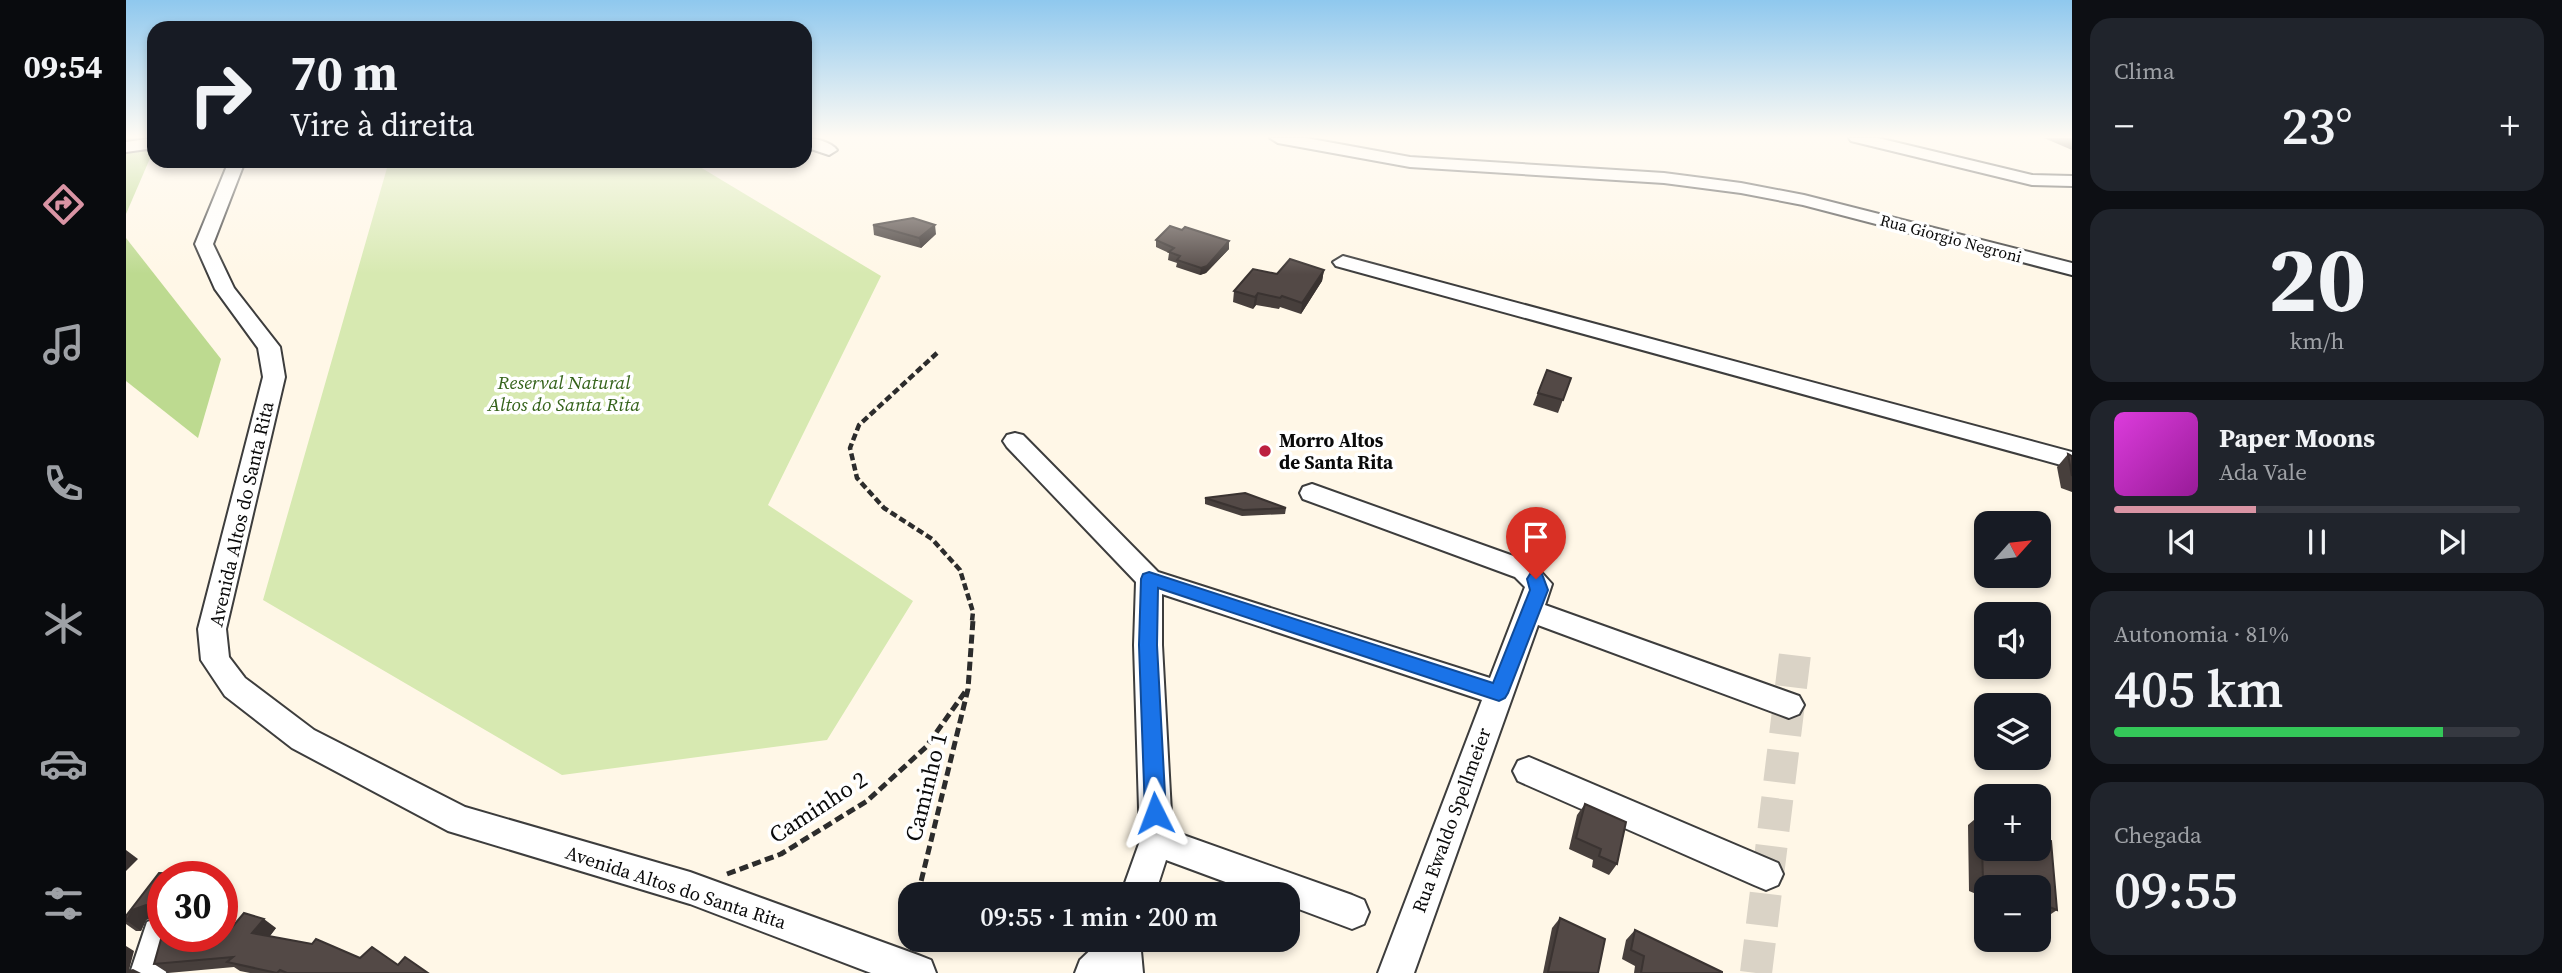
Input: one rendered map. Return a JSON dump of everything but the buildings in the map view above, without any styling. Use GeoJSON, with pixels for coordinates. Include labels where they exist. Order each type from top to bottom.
{"type":"FeatureCollection","features":[{"type":"Feature","properties":{"kind":"street","name":"Avenida Altos do Santa Rita"},"geometry":{"type":"LineString","coordinates":[[228,183],[204,244],[225,289],[269,347],[274,377],[212,629],[215,660],[235,687],[303,739],[459,820],[690,888],[918,973]]}},
{"type":"Feature","properties":{"kind":"street","name":"Rua Giorgio Negroni"},"geometry":{"type":"LineString","coordinates":[[1698,183],[1804,200],[2072,269]]}},
{"type":"Feature","properties":{"kind":"street","name":"Rua Giorgio Negroni"},"geometry":{"type":"LineString","coordinates":[[1766,183],[1810,191],[2072,259]]}},
{"type":"Feature","properties":{"kind":"street"},"geometry":{"type":"LineString","coordinates":[[1343,262],[2072,460]]}},
{"type":"Feature","properties":{"kind":"street"},"geometry":{"type":"LineString","coordinates":[[1015,441],[1149,579],[1499,693]]}},
{"type":"Feature","properties":{"kind":"street","name":"Rua Ewaldo Spellmeier"},"geometry":{"type":"LineString","coordinates":[[1312,494],[1531,574],[1539,584],[1396,973]]}},
{"type":"Feature","properties":{"kind":"street"},"geometry":{"type":"LineString","coordinates":[[1142,882],[1156,841],[1148,645],[1149,579]]}},
{"type":"Feature","properties":{"kind":"street"},"geometry":{"type":"LineString","coordinates":[[1530,611],[1789,705]]}},
{"type":"Feature","properties":{"kind":"street"},"geometry":{"type":"LineString","coordinates":[[1529,771],[1766,874]]}},
{"type":"Feature","properties":{"kind":"street"},"geometry":{"type":"LineString","coordinates":[[1156,841],[1352,912]]}},
{"type":"Feature","properties":{"kind":"street"},"geometry":{"type":"LineString","coordinates":[[148,973],[154,952]]}},
{"type":"Feature","properties":{"kind":"street"},"geometry":{"type":"LineString","coordinates":[[1093,973],[1123,952]]}},
{"type":"Feature","properties":{"kind":"path","name":"Caminho 1"},"geometry":{"type":"LineString","coordinates":[[921,882],[968,689],[974,612],[960,570],[932,539],[884,508],[857,478],[850,448],[859,425],[937,353]]}},
{"type":"Feature","properties":{"kind":"path","name":"Caminho 2"},"geometry":{"type":"LineString","coordinates":[[690,888],[781,854],[867,801],[926,747],[968,689]]}},
{"type":"Feature","properties":{"kind":"green space"},"geometry":{"type":"Polygon","coordinates":[[[126,183],[139,183],[126,214],[126,183]]]}},
{"type":"Feature","properties":{"kind":"green space","name":"Reserval Natural Altos do Santa Rita"},"geometry":{"type":"Polygon","coordinates":[[[383,183],[727,183],[881,276],[768,505],[913,601],[827,740],[562,775],[263,600],[383,183]]]}},
{"type":"Feature","properties":{"kind":"green space"},"geometry":{"type":"Polygon","coordinates":[[[126,238],[221,359],[198,438],[126,381],[126,238]]]}},
{"type":"Feature","properties":{"kind":"tunnel"},"geometry":{"type":"LineString","coordinates":[[1756,973],[1795,654]]}},
{"type":"Feature","properties":{"kind":"place","name":"Morro Altos de Santa Rita"},"geometry":{"type":"Point","coordinates":[1265,451]}},
{"type":"Feature","properties":{"kind":"route"},"geometry":{"type":"LineString","coordinates":[[1155,813],[1148,645],[1149,579],[1499,693],[1539,590],[1536,579]]}}]}
